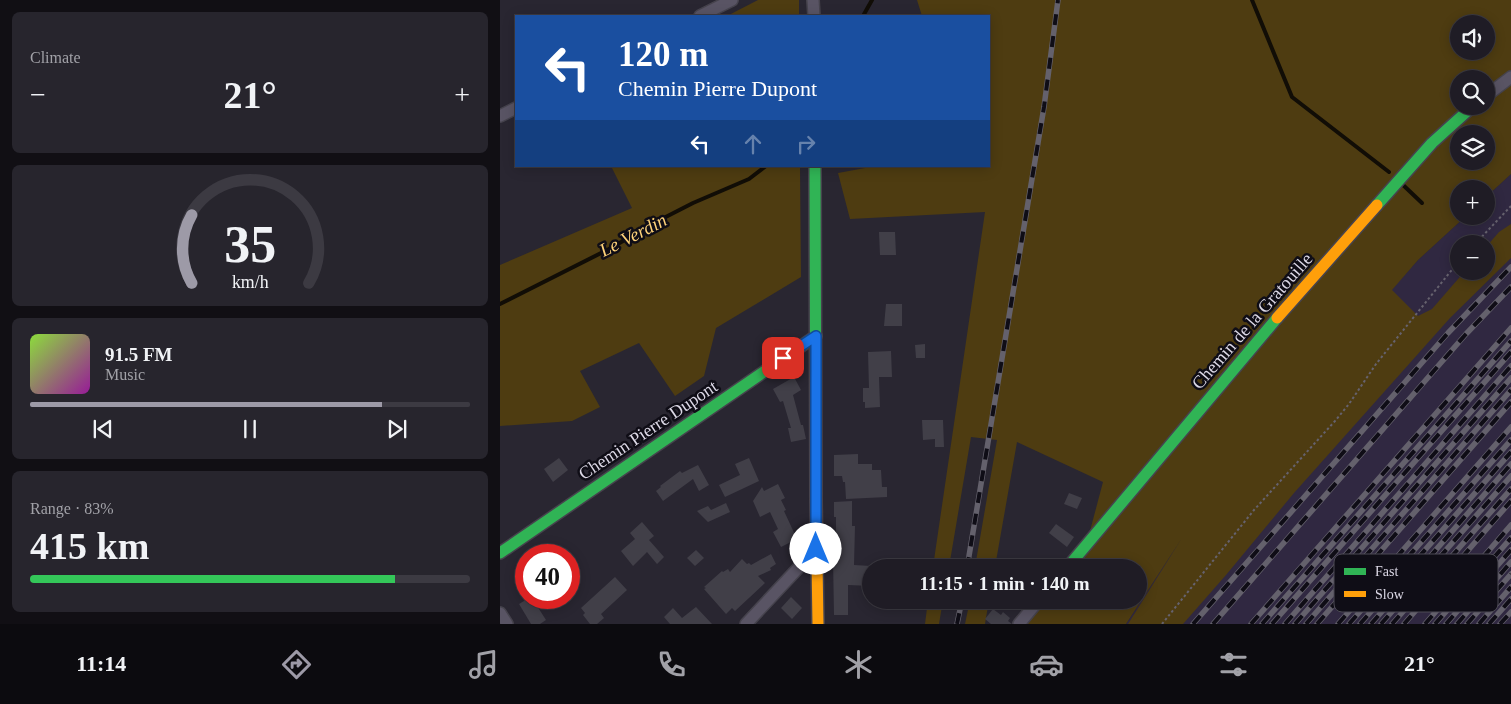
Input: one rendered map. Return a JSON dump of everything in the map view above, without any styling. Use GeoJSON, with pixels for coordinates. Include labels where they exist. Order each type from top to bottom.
{"type":"FeatureCollection","features":[{"type":"Feature","properties":{"kind":"street"},"geometry":{"type":"LineString","coordinates":[[702,15],[732,0]]}},
{"type":"Feature","properties":{"kind":"street"},"geometry":{"type":"LineString","coordinates":[[814,0],[814,15]]}},
{"type":"Feature","properties":{"kind":"street"},"geometry":{"type":"LineString","coordinates":[[1495,89],[1511,77]]}},
{"type":"Feature","properties":{"kind":"street"},"geometry":{"type":"LineString","coordinates":[[500,116],[515,108]]}},
{"type":"Feature","properties":{"kind":"street","name":"Chemin de la Gratouille"},"geometry":{"type":"LineString","coordinates":[[1074,559],[1284,309],[1432,143],[1463,115]]}},
{"type":"Feature","properties":{"kind":"street"},"geometry":{"type":"LineString","coordinates":[[814,167],[818,624]]}},
{"type":"Feature","properties":{"kind":"street","name":"Chemin Pierre Dupont"},"geometry":{"type":"LineString","coordinates":[[500,553],[816,336]]}},
{"type":"Feature","properties":{"kind":"street"},"geometry":{"type":"LineString","coordinates":[[746,624],[816,549]]}},
{"type":"Feature","properties":{"kind":"street"},"geometry":{"type":"LineString","coordinates":[[1019,624],[1032,609]]}},
{"type":"Feature","properties":{"kind":"street"},"geometry":{"type":"LineString","coordinates":[[500,613],[507,624]]}},
{"type":"Feature","properties":{"kind":"path"},"geometry":{"type":"LineString","coordinates":[[1483,235],[1511,206]]}},
{"type":"Feature","properties":{"kind":"path"},"geometry":{"type":"LineString","coordinates":[[1162,624],[1254,510],[1349,404],[1376,364],[1450,272]]}},
{"type":"Feature","properties":{"kind":"shaded area"},"geometry":{"type":"Polygon","coordinates":[[[758,0],[799,0],[799,15],[729,15],[758,0]]]}},
{"type":"Feature","properties":{"kind":"shaded area"},"geometry":{"type":"Polygon","coordinates":[[[917,0],[1511,0],[1511,174],[1495,189],[1495,180],[1450,180],[1450,225],[1456,225],[1418,260],[1392,290],[1418,316],[1432,309],[1457,280],[1489,280],[1450,318],[1294,493],[1183,624],[1128,624],[1137,609],[1147,609],[1147,594],[1182,538],[1147,592],[1147,559],[1067,559],[1090,531],[1103,482],[1017,442],[996,559],[976,559],[997,440],[971,437],[950,559],[934,559],[985,212],[850,219],[838,173],[871,167],[990,167],[990,15],[922,15],[917,0]]]}},
{"type":"Feature","properties":{"kind":"shaded area"},"geometry":{"type":"Polygon","coordinates":[[[612,167],[800,167],[801,277],[716,328],[704,376],[675,396],[639,343],[580,371],[600,407],[572,421],[500,426],[500,265],[632,208],[612,167]]]}},
{"type":"Feature","properties":{"kind":"shaded area"},"geometry":{"type":"Polygon","coordinates":[[[1511,174],[1511,624],[1126,624],[1136,609],[1147,609],[1147,592],[1219,481],[1418,260],[1456,225],[1495,225],[1495,189],[1511,174]]]}},
{"type":"Feature","properties":{"kind":"shaded area"},"geometry":{"type":"Polygon","coordinates":[[[1511,224],[1511,258],[1495,274],[1495,237],[1511,224]]]}},
{"type":"Feature","properties":{"kind":"shaded area"},"geometry":{"type":"Polygon","coordinates":[[[927,609],[942,609],[939,624],[925,624],[927,609]]]}},
{"type":"Feature","properties":{"kind":"shaded area"},"geometry":{"type":"Polygon","coordinates":[[[968,609],[988,609],[985,624],[965,624],[968,609]]]}},
{"type":"Feature","properties":{"kind":"shaded area"},"geometry":{"type":"Polygon","coordinates":[[[1026,609],[1136,609],[1126,624],[1013,624],[1026,609]]]}},
{"type":"Feature","properties":{"kind":"building"},"geometry":{"type":"Polygon","coordinates":[[[879,232],[895,232],[896,255],[880,255],[879,232]]]}},
{"type":"Feature","properties":{"kind":"building"},"geometry":{"type":"Polygon","coordinates":[[[886,304],[902,304],[902,326],[884,326],[886,304]]]}},
{"type":"Feature","properties":{"kind":"building"},"geometry":{"type":"Polygon","coordinates":[[[925,344],[925,358],[916,358],[915,345],[925,344]]]}},
{"type":"Feature","properties":{"kind":"building"},"geometry":{"type":"Polygon","coordinates":[[[891,351],[892,377],[879,377],[880,407],[865,408],[863,388],[869,388],[868,352],[891,351]]]}},
{"type":"Feature","properties":{"kind":"building"},"geometry":{"type":"Polygon","coordinates":[[[794,377],[801,390],[793,395],[806,439],[791,442],[788,428],[791,428],[783,401],[780,402],[773,389],[794,377]]]}},
{"type":"Feature","properties":{"kind":"building"},"geometry":{"type":"Polygon","coordinates":[[[922,420],[943,420],[944,447],[935,447],[935,439],[923,440],[922,420]]]}},
{"type":"Feature","properties":{"kind":"building"},"geometry":{"type":"Polygon","coordinates":[[[858,454],[858,464],[872,464],[872,470],[881,470],[882,487],[887,487],[887,497],[846,499],[845,482],[843,482],[842,476],[834,476],[834,455],[858,454]]]}},
{"type":"Feature","properties":{"kind":"building"},"geometry":{"type":"Polygon","coordinates":[[[559,458],[568,470],[553,482],[544,469],[559,458]]]}},
{"type":"Feature","properties":{"kind":"building"},"geometry":{"type":"Polygon","coordinates":[[[749,458],[759,481],[725,497],[719,485],[740,475],[735,464],[749,458]]]}},
{"type":"Feature","properties":{"kind":"building"},"geometry":{"type":"Polygon","coordinates":[[[698,465],[709,485],[699,491],[693,479],[663,501],[656,491],[660,486],[680,471],[682,473],[698,465]]]}},
{"type":"Feature","properties":{"kind":"building"},"geometry":{"type":"Polygon","coordinates":[[[778,484],[785,498],[781,500],[786,510],[784,511],[797,539],[781,547],[773,532],[778,529],[770,512],[760,517],[753,501],[762,487],[764,491],[778,484]]]}},
{"type":"Feature","properties":{"kind":"building"},"geometry":{"type":"Polygon","coordinates":[[[1069,493],[1082,498],[1077,509],[1064,504],[1069,493]]]}},
{"type":"Feature","properties":{"kind":"building"},"geometry":{"type":"Polygon","coordinates":[[[852,501],[852,526],[855,526],[854,565],[862,565],[862,586],[848,585],[848,615],[834,615],[833,559],[835,559],[836,554],[836,517],[834,517],[834,502],[852,501]]]}},
{"type":"Feature","properties":{"kind":"building"},"geometry":{"type":"Polygon","coordinates":[[[726,503],[730,512],[708,522],[697,511],[708,506],[711,510],[726,503]]]}},
{"type":"Feature","properties":{"kind":"building"},"geometry":{"type":"Polygon","coordinates":[[[642,522],[654,536],[649,540],[664,557],[657,564],[647,552],[633,566],[621,551],[635,539],[630,533],[642,522]]]}},
{"type":"Feature","properties":{"kind":"building"},"geometry":{"type":"Polygon","coordinates":[[[1056,524],[1074,537],[1067,547],[1049,533],[1056,524]]]}},
{"type":"Feature","properties":{"kind":"building"},"geometry":{"type":"Polygon","coordinates":[[[696,550],[704,558],[695,566],[687,558],[696,550]]]}},
{"type":"Feature","properties":{"kind":"building"},"geometry":{"type":"Polygon","coordinates":[[[771,554],[776,564],[770,568],[771,570],[758,576],[765,583],[735,611],[732,608],[726,614],[704,589],[722,571],[728,569],[730,572],[742,559],[751,565],[771,554]]]}},
{"type":"Feature","properties":{"kind":"building"},"geometry":{"type":"Polygon","coordinates":[[[615,577],[627,590],[601,614],[604,618],[597,624],[590,624],[583,615],[585,613],[581,608],[615,577]]]}},
{"type":"Feature","properties":{"kind":"building"},"geometry":{"type":"Polygon","coordinates":[[[791,597],[802,608],[792,619],[781,608],[791,597]]]}},
{"type":"Feature","properties":{"kind":"building"},"geometry":{"type":"Polygon","coordinates":[[[696,607],[712,624],[670,624],[664,617],[673,608],[682,618],[696,607]]]}},
{"type":"Feature","properties":{"kind":"building"},"geometry":{"type":"Polygon","coordinates":[[[522,609],[539,609],[546,620],[540,624],[531,624],[522,609]]]}},
{"type":"Feature","properties":{"kind":"building"},"geometry":{"type":"Polygon","coordinates":[[[993,609],[1001,615],[1003,612],[1010,618],[1008,621],[1012,624],[991,624],[985,619],[993,609]]]}},
{"type":"Feature","properties":{"kind":"waterway","name":"Le Verdin"},"geometry":{"type":"LineString","coordinates":[[864,15],[872,0]]}},
{"type":"Feature","properties":{"kind":"waterway"},"geometry":{"type":"LineString","coordinates":[[1252,0],[1292,97],[1389,172]]}},
{"type":"Feature","properties":{"kind":"waterway","name":"Le Verdin"},"geometry":{"type":"LineString","coordinates":[[500,304],[611,248],[693,203],[749,179],[765,167]]}},
{"type":"Feature","properties":{"kind":"waterway"},"geometry":{"type":"LineString","coordinates":[[1402,184],[1422,203]]}},
{"type":"Feature","properties":{"kind":"railway"},"geometry":{"type":"LineString","coordinates":[[969,559],[1044,107],[1058,0]]}},
{"type":"Feature","properties":{"kind":"railway"},"geometry":{"type":"LineString","coordinates":[[1193,624],[1448,333],[1511,267]]}},
{"type":"Feature","properties":{"kind":"railway"},"geometry":{"type":"LineString","coordinates":[[1213,624],[1466,334],[1511,287]]}},
{"type":"Feature","properties":{"kind":"railway"},"geometry":{"type":"LineString","coordinates":[[1251,624],[1511,328]]}},
{"type":"Feature","properties":{"kind":"railway"},"geometry":{"type":"LineString","coordinates":[[1262,624],[1511,341]]}},
{"type":"Feature","properties":{"kind":"railway"},"geometry":{"type":"LineString","coordinates":[[1272,624],[1511,352]]}},
{"type":"Feature","properties":{"kind":"railway"},"geometry":{"type":"LineString","coordinates":[[1346,554],[1511,366]]}},
{"type":"Feature","properties":{"kind":"railway"},"geometry":{"type":"LineString","coordinates":[[1356,554],[1511,378]]}},
{"type":"Feature","properties":{"kind":"railway"},"geometry":{"type":"LineString","coordinates":[[1367,554],[1511,390]]}},
{"type":"Feature","properties":{"kind":"railway"},"geometry":{"type":"LineString","coordinates":[[1378,554],[1511,402]]}},
{"type":"Feature","properties":{"kind":"railway"},"geometry":{"type":"LineString","coordinates":[[1399,554],[1511,427]]}},
{"type":"Feature","properties":{"kind":"railway"},"geometry":{"type":"LineString","coordinates":[[1411,554],[1511,440]]}},
{"type":"Feature","properties":{"kind":"railway"},"geometry":{"type":"LineString","coordinates":[[1421,554],[1511,452]]}},
{"type":"Feature","properties":{"kind":"railway"},"geometry":{"type":"LineString","coordinates":[[1432,554],[1511,464]]}},
{"type":"Feature","properties":{"kind":"railway"},"geometry":{"type":"LineString","coordinates":[[1442,554],[1511,476]]}},
{"type":"Feature","properties":{"kind":"railway"},"geometry":{"type":"LineString","coordinates":[[1454,554],[1511,489]]}},
{"type":"Feature","properties":{"kind":"railway"},"geometry":{"type":"LineString","coordinates":[[1465,554],[1511,501]]}},
{"type":"Feature","properties":{"kind":"railway"},"geometry":{"type":"LineString","coordinates":[[1486,554],[1511,525]]}},
{"type":"Feature","properties":{"kind":"railway"},"geometry":{"type":"LineString","coordinates":[[1497,554],[1511,538]]}},
{"type":"Feature","properties":{"kind":"railway"},"geometry":{"type":"LineString","coordinates":[[1498,565],[1511,550]]}},
{"type":"Feature","properties":{"kind":"railway"},"geometry":{"type":"LineString","coordinates":[[1498,577],[1511,562]]}},
{"type":"Feature","properties":{"kind":"railway"},"geometry":{"type":"LineString","coordinates":[[1285,624],[1334,568]]}},
{"type":"Feature","properties":{"kind":"railway"},"geometry":{"type":"LineString","coordinates":[[1498,589],[1511,574]]}},
{"type":"Feature","properties":{"kind":"railway"},"geometry":{"type":"LineString","coordinates":[[1295,624],[1334,580]]}},
{"type":"Feature","properties":{"kind":"railway"},"geometry":{"type":"LineString","coordinates":[[1498,602],[1511,587]]}},
{"type":"Feature","properties":{"kind":"railway"},"geometry":{"type":"LineString","coordinates":[[1306,624],[1334,592]]}},
{"type":"Feature","properties":{"kind":"railway"},"geometry":{"type":"LineString","coordinates":[[1489,624],[1511,599]]}},
{"type":"Feature","properties":{"kind":"railway"},"geometry":{"type":"LineString","coordinates":[[1317,624],[1334,605]]}},
{"type":"Feature","properties":{"kind":"railway"},"geometry":{"type":"LineString","coordinates":[[957,624],[960,609]]}},
{"type":"Feature","properties":{"kind":"railway"},"geometry":{"type":"LineString","coordinates":[[1338,624],[1349,612]]}},
{"type":"Feature","properties":{"kind":"railway"},"geometry":{"type":"LineString","coordinates":[[1349,624],[1360,612]]}},
{"type":"Feature","properties":{"kind":"railway"},"geometry":{"type":"LineString","coordinates":[[1360,624],[1371,612]]}},
{"type":"Feature","properties":{"kind":"railway"},"geometry":{"type":"LineString","coordinates":[[1371,624],[1382,612]]}},
{"type":"Feature","properties":{"kind":"railway"},"geometry":{"type":"LineString","coordinates":[[1381,624],[1392,612]]}},
{"type":"Feature","properties":{"kind":"railway"},"geometry":{"type":"LineString","coordinates":[[1392,624],[1403,612]]}},
{"type":"Feature","properties":{"kind":"railway"},"geometry":{"type":"LineString","coordinates":[[1404,624],[1414,612]]}},
{"type":"Feature","properties":{"kind":"railway"},"geometry":{"type":"LineString","coordinates":[[1425,624],[1435,612]]}},
{"type":"Feature","properties":{"kind":"railway"},"geometry":{"type":"LineString","coordinates":[[1435,624],[1446,612]]}},
{"type":"Feature","properties":{"kind":"railway"},"geometry":{"type":"LineString","coordinates":[[1446,624],[1457,612]]}},
{"type":"Feature","properties":{"kind":"railway"},"geometry":{"type":"LineString","coordinates":[[1457,624],[1467,612]]}},
{"type":"Feature","properties":{"kind":"railway"},"geometry":{"type":"LineString","coordinates":[[1467,624],[1478,612]]}},
{"type":"Feature","properties":{"kind":"railway"},"geometry":{"type":"LineString","coordinates":[[1479,624],[1489,612]]}},
{"type":"Feature","properties":{"kind":"railway"},"geometry":{"type":"LineString","coordinates":[[1500,624],[1511,612]]}},
{"type":"Feature","properties":{"kind":"traffic: fast"},"geometry":{"type":"LineString","coordinates":[[1377,205],[1432,143],[1463,115]]}},
{"type":"Feature","properties":{"kind":"traffic: fast"},"geometry":{"type":"LineString","coordinates":[[815,167],[816,500]]}},
{"type":"Feature","properties":{"kind":"traffic: fast"},"geometry":{"type":"LineString","coordinates":[[1075,559],[1277,318]]}},
{"type":"Feature","properties":{"kind":"traffic: fast"},"geometry":{"type":"LineString","coordinates":[[500,553],[816,336]]}},
{"type":"Feature","properties":{"kind":"traffic: slow"},"geometry":{"type":"LineString","coordinates":[[1277,318],[1377,205]]}},
{"type":"Feature","properties":{"kind":"traffic: slow"},"geometry":{"type":"LineString","coordinates":[[816,500],[818,624]]}},
{"type":"Feature","properties":{"kind":"route"},"geometry":{"type":"LineString","coordinates":[[783,358],[816,336],[816,549]]}}]}
